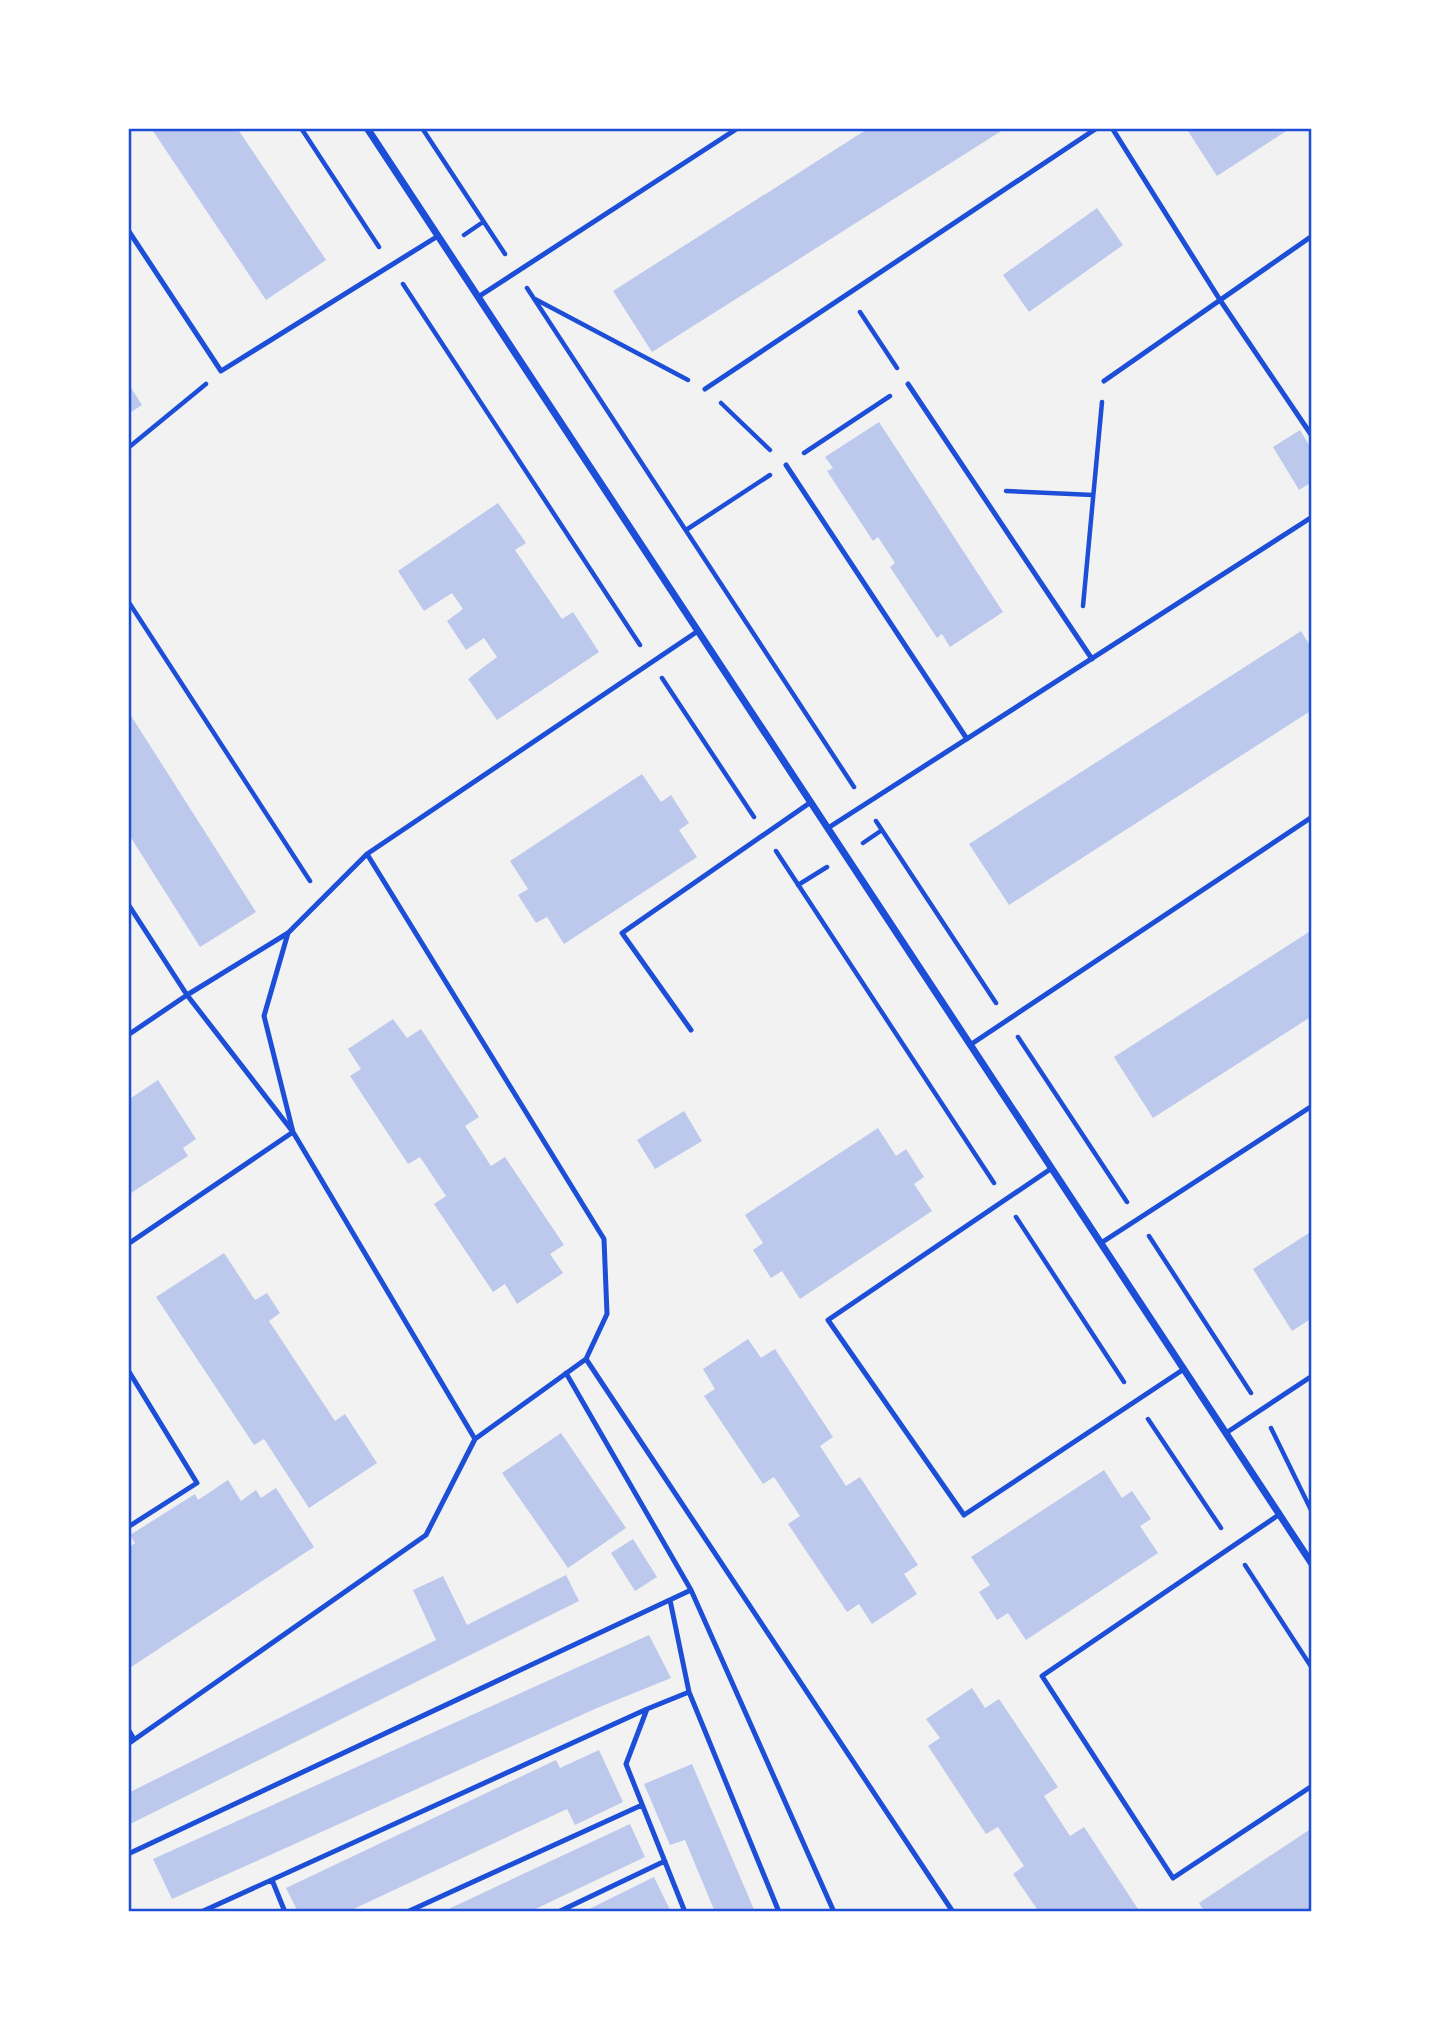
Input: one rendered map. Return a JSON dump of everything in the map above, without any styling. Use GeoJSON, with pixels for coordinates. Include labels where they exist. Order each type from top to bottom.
{"type":"FeatureCollection","features":[{"type":"Feature","properties":{"kind":"street"},"geometry":{"type":"LineString","coordinates":[[367,128],[1312,1564]]}},
{"type":"Feature","properties":{"kind":"lane"},"geometry":{"type":"LineString","coordinates":[[478,297],[738,128]]}},
{"type":"Feature","properties":{"kind":"lane"},"geometry":{"type":"LineString","coordinates":[[705,389],[1097,128]]}},
{"type":"Feature","properties":{"kind":"lane"},"geometry":{"type":"LineString","coordinates":[[1112,128],[1220,300],[1312,436]]}},
{"type":"Feature","properties":{"kind":"lane"},"geometry":{"type":"LineString","coordinates":[[128,230],[221,372],[439,236]]}},
{"type":"Feature","properties":{"kind":"lane"},"geometry":{"type":"LineString","coordinates":[[1104,381],[1312,236]]}},
{"type":"Feature","properties":{"kind":"lane"},"geometry":{"type":"LineString","coordinates":[[908,384],[1091,659]]}},
{"type":"Feature","properties":{"kind":"lane"},"geometry":{"type":"LineString","coordinates":[[786,465],[967,739]]}},
{"type":"Feature","properties":{"kind":"lane"},"geometry":{"type":"LineString","coordinates":[[828,828],[1312,517]]}},
{"type":"Feature","properties":{"kind":"lane"},"geometry":{"type":"LineString","coordinates":[[128,1035],[288,933],[367,854],[698,631]]}},
{"type":"Feature","properties":{"kind":"lane"},"geometry":{"type":"LineString","coordinates":[[691,1030],[622,933],[811,802]]}},
{"type":"Feature","properties":{"kind":"lane"},"geometry":{"type":"LineString","coordinates":[[970,1045],[1312,817]]}},
{"type":"Feature","properties":{"kind":"lane"},"geometry":{"type":"LineString","coordinates":[[128,1744],[426,1535],[475,1439],[586,1359],[607,1314],[604,1239],[367,854]]}},
{"type":"Feature","properties":{"kind":"lane"},"geometry":{"type":"LineString","coordinates":[[128,904],[187,995],[293,1132],[475,1439]]}},
{"type":"Feature","properties":{"kind":"lane"},"geometry":{"type":"LineString","coordinates":[[288,933],[264,1016],[293,1132]]}},
{"type":"Feature","properties":{"kind":"lane"},"geometry":{"type":"LineString","coordinates":[[1101,1243],[1312,1106]]}},
{"type":"Feature","properties":{"kind":"lane"},"geometry":{"type":"LineString","coordinates":[[128,1244],[293,1132]]}},
{"type":"Feature","properties":{"kind":"lane"},"geometry":{"type":"LineString","coordinates":[[1052,1168],[828,1320],[964,1515],[1184,1369]]}},
{"type":"Feature","properties":{"kind":"lane"},"geometry":{"type":"LineString","coordinates":[[586,1359],[953,1912]]}},
{"type":"Feature","properties":{"kind":"lane"},"geometry":{"type":"LineString","coordinates":[[128,1370],[197,1483],[128,1527]]}},
{"type":"Feature","properties":{"kind":"lane"},"geometry":{"type":"LineString","coordinates":[[566,1373],[691,1590],[834,1912]]}},
{"type":"Feature","properties":{"kind":"lane"},"geometry":{"type":"LineString","coordinates":[[1226,1433],[1312,1376]]}},
{"type":"Feature","properties":{"kind":"lane"},"geometry":{"type":"LineString","coordinates":[[1280,1514],[1042,1676],[1173,1878],[1312,1786]]}},
{"type":"Feature","properties":{"kind":"lane"},"geometry":{"type":"LineString","coordinates":[[128,1854],[691,1590]]}},
{"type":"Feature","properties":{"kind":"lane"},"geometry":{"type":"LineString","coordinates":[[670,1600],[689,1692],[779,1912]]}},
{"type":"Feature","properties":{"kind":"lane"},"geometry":{"type":"LineString","coordinates":[[201,1912],[689,1692]]}},
{"type":"Feature","properties":{"kind":"lane"},"geometry":{"type":"LineString","coordinates":[[648,1709],[626,1764],[685,1912]]}},
{"type":"Feature","properties":{"kind":"lane"},"geometry":{"type":"LineString","coordinates":[[128,1729],[134,1739]]}},
{"type":"Feature","properties":{"kind":"lane"},"geometry":{"type":"LineString","coordinates":[[407,1912],[642,1805]]}},
{"type":"Feature","properties":{"kind":"lane"},"geometry":{"type":"LineString","coordinates":[[558,1912],[665,1861]]}},
{"type":"Feature","properties":{"kind":"lane"},"geometry":{"type":"LineString","coordinates":[[272,1880],[285,1912]]}},
{"type":"Feature","properties":{"kind":"path"},"geometry":{"type":"LineString","coordinates":[[301,128],[1312,1668]]}},
{"type":"Feature","properties":{"kind":"path"},"geometry":{"type":"LineString","coordinates":[[686,530],[908,384],[848,294]]}},
{"type":"Feature","properties":{"kind":"path"},"geometry":{"type":"LineString","coordinates":[[534,299],[705,389],[786,465]]}},
{"type":"Feature","properties":{"kind":"path"},"geometry":{"type":"LineString","coordinates":[[128,448],[221,372]]}},
{"type":"Feature","properties":{"kind":"path"},"geometry":{"type":"LineString","coordinates":[[1079,640],[1104,381]]}},
{"type":"Feature","properties":{"kind":"path"},"geometry":{"type":"LineString","coordinates":[[978,489],[1093,495]]}},
{"type":"Feature","properties":{"kind":"path"},"geometry":{"type":"LineString","coordinates":[[128,601],[321,900]]}},
{"type":"Feature","properties":{"kind":"building"},"geometry":{"type":"Polygon","coordinates":[[[151,128],[237,128],[326,260],[266,300],[151,128]]]}},
{"type":"Feature","properties":{"kind":"building"},"geometry":{"type":"Polygon","coordinates":[[[869,128],[1006,128],[652,352],[613,291],[869,128]]]}},
{"type":"Feature","properties":{"kind":"building"},"geometry":{"type":"Polygon","coordinates":[[[1186,128],[1291,128],[1217,176],[1186,128]]]}},
{"type":"Feature","properties":{"kind":"building"},"geometry":{"type":"Polygon","coordinates":[[[1097,208],[1123,245],[1029,312],[1003,275],[1097,208]]]}},
{"type":"Feature","properties":{"kind":"building"},"geometry":{"type":"Polygon","coordinates":[[[128,383],[142,405],[128,414],[128,383]]]}},
{"type":"Feature","properties":{"kind":"building"},"geometry":{"type":"Polygon","coordinates":[[[879,422],[1003,612],[950,647],[942,634],[937,638],[890,567],[895,563],[878,537],[873,541],[827,471],[833,468],[825,457],[879,422]]]}},
{"type":"Feature","properties":{"kind":"building"},"geometry":{"type":"Polygon","coordinates":[[[1300,430],[1312,450],[1312,482],[1299,490],[1273,447],[1300,430]]]}},
{"type":"Feature","properties":{"kind":"building"},"geometry":{"type":"Polygon","coordinates":[[[498,503],[526,543],[515,550],[562,619],[573,612],[599,652],[497,720],[468,679],[497,657],[484,638],[466,650],[447,621],[463,609],[452,593],[424,611],[398,571],[498,503]]]}},
{"type":"Feature","properties":{"kind":"building"},"geometry":{"type":"Polygon","coordinates":[[[1301,631],[1312,649],[1312,710],[1009,905],[969,844],[1301,631]]]}},
{"type":"Feature","properties":{"kind":"building"},"geometry":{"type":"Polygon","coordinates":[[[128,711],[256,912],[200,947],[128,833],[128,711]]]}},
{"type":"Feature","properties":{"kind":"building"},"geometry":{"type":"Polygon","coordinates":[[[642,774],[661,802],[671,795],[689,823],[679,830],[697,857],[564,944],[547,917],[536,923],[518,895],[528,889],[510,861],[642,774]]]}},
{"type":"Feature","properties":{"kind":"building"},"geometry":{"type":"Polygon","coordinates":[[[1312,930],[1312,1016],[1153,1118],[1114,1057],[1312,930]]]}},
{"type":"Feature","properties":{"kind":"building"},"geometry":{"type":"Polygon","coordinates":[[[393,1019],[407,1038],[421,1029],[479,1117],[465,1126],[491,1166],[505,1157],[564,1245],[550,1254],[563,1273],[517,1304],[505,1284],[493,1292],[434,1204],[446,1196],[420,1157],[408,1164],[350,1076],[361,1069],[348,1049],[393,1019]]]}},
{"type":"Feature","properties":{"kind":"building"},"geometry":{"type":"Polygon","coordinates":[[[158,1080],[196,1139],[183,1148],[188,1156],[128,1195],[128,1100],[158,1080]]]}},
{"type":"Feature","properties":{"kind":"building"},"geometry":{"type":"Polygon","coordinates":[[[684,1111],[702,1141],[655,1169],[637,1140],[684,1111]]]}},
{"type":"Feature","properties":{"kind":"building"},"geometry":{"type":"Polygon","coordinates":[[[878,1128],[896,1156],[906,1149],[924,1177],[914,1184],[932,1211],[800,1299],[782,1271],[771,1278],[753,1250],[763,1243],[745,1215],[878,1128]]]}},
{"type":"Feature","properties":{"kind":"building"},"geometry":{"type":"Polygon","coordinates":[[[1312,1231],[1312,1318],[1292,1331],[1253,1269],[1312,1231]]]}},
{"type":"Feature","properties":{"kind":"building"},"geometry":{"type":"Polygon","coordinates":[[[224,1253],[255,1300],[267,1293],[280,1313],[269,1321],[335,1421],[345,1414],[377,1463],[309,1508],[264,1439],[254,1445],[156,1297],[224,1253]]]}},
{"type":"Feature","properties":{"kind":"building"},"geometry":{"type":"Polygon","coordinates":[[[748,1339],[761,1358],[775,1349],[833,1437],[820,1446],[846,1486],[860,1477],[918,1565],[904,1574],[917,1594],[872,1624],[859,1604],[847,1612],[788,1524],[800,1516],[774,1477],[763,1484],[704,1396],[715,1389],[703,1369],[748,1339]]]}},
{"type":"Feature","properties":{"kind":"building"},"geometry":{"type":"Polygon","coordinates":[[[561,1433],[626,1528],[568,1568],[502,1473],[561,1433]]]}},
{"type":"Feature","properties":{"kind":"building"},"geometry":{"type":"Polygon","coordinates":[[[1104,1470],[1122,1498],[1132,1491],[1151,1519],[1140,1526],[1158,1553],[1026,1640],[1008,1613],[997,1620],[979,1592],[990,1585],[971,1557],[1104,1470]]]}},
{"type":"Feature","properties":{"kind":"building"},"geometry":{"type":"Polygon","coordinates":[[[228,1480],[241,1501],[256,1490],[261,1498],[276,1488],[314,1547],[128,1669],[128,1548],[135,1543],[130,1535],[195,1494],[198,1500],[228,1480]]]}},
{"type":"Feature","properties":{"kind":"building"},"geometry":{"type":"Polygon","coordinates":[[[633,1539],[657,1577],[635,1591],[611,1553],[633,1539]]]}},
{"type":"Feature","properties":{"kind":"building"},"geometry":{"type":"Polygon","coordinates":[[[566,1575],[579,1601],[128,1825],[128,1793],[436,1640],[413,1590],[443,1576],[467,1625],[566,1575]]]}},
{"type":"Feature","properties":{"kind":"building"},"geometry":{"type":"Polygon","coordinates":[[[649,1635],[671,1678],[597,1708],[172,1899],[153,1859],[649,1635]]]}},
{"type":"Feature","properties":{"kind":"building"},"geometry":{"type":"Polygon","coordinates":[[[972,1688],[985,1708],[999,1699],[1058,1787],[1044,1796],[1070,1836],[1084,1827],[1140,1912],[1039,1912],[1013,1874],[1024,1866],[998,1827],[986,1834],[928,1746],[940,1738],[926,1719],[972,1688]]]}},
{"type":"Feature","properties":{"kind":"building"},"geometry":{"type":"Polygon","coordinates":[[[599,1750],[623,1802],[575,1825],[567,1809],[347,1912],[298,1912],[286,1888],[556,1760],[560,1768],[599,1750]]]}},
{"type":"Feature","properties":{"kind":"building"},"geometry":{"type":"Polygon","coordinates":[[[692,1764],[755,1912],[715,1912],[685,1840],[670,1845],[644,1784],[692,1764]]]}},
{"type":"Feature","properties":{"kind":"building"},"geometry":{"type":"Polygon","coordinates":[[[630,1824],[645,1857],[529,1912],[442,1912],[630,1824]]]}},
{"type":"Feature","properties":{"kind":"building"},"geometry":{"type":"Polygon","coordinates":[[[1312,1828],[1312,1912],[1205,1912],[1199,1903],[1312,1828]]]}},
{"type":"Feature","properties":{"kind":"building"},"geometry":{"type":"Polygon","coordinates":[[[654,1877],[671,1912],[583,1912],[654,1877]]]}}]}
